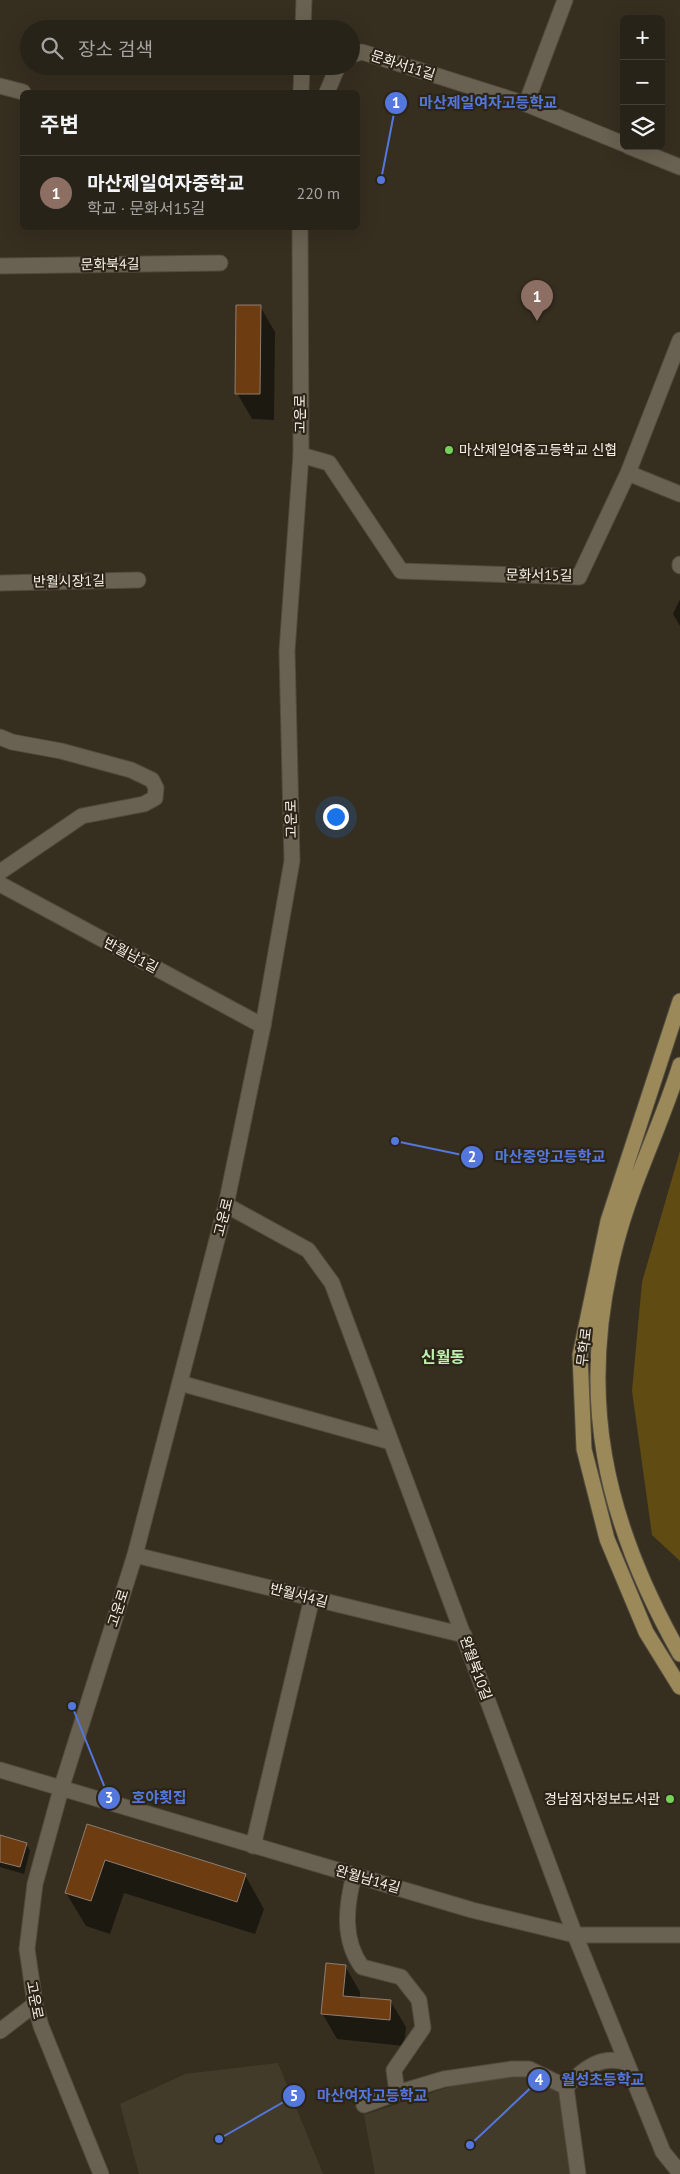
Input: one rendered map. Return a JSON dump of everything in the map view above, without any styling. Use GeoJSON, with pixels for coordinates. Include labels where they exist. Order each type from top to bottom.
{"type":"FeatureCollection","features":[{"type":"Feature","properties":{"kind":"main road","name":"무학로"},"geometry":{"type":"LineString","coordinates":[[680,1001],[608,1221],[580,1355],[584,1449],[607,1539],[646,1632],[680,1687]]}},
{"type":"Feature","properties":{"kind":"main road","name":"무학로"},"geometry":{"type":"LineString","coordinates":[[680,1065],[635,1183],[616,1243],[603,1303],[598,1349],[597,1394],[604,1460],[627,1543],[648,1595],[680,1654]]}},
{"type":"Feature","properties":{"kind":"street"},"geometry":{"type":"LineString","coordinates":[[303,20],[304,0]]}},
{"type":"Feature","properties":{"kind":"street"},"geometry":{"type":"LineString","coordinates":[[526,104],[565,0]]}},
{"type":"Feature","properties":{"kind":"street","name":"문화서11길"},"geometry":{"type":"LineString","coordinates":[[360,53],[526,104],[620,142]]}},
{"type":"Feature","properties":{"kind":"street"},"geometry":{"type":"LineString","coordinates":[[301,90],[302,75]]}},
{"type":"Feature","properties":{"kind":"street"},"geometry":{"type":"LineString","coordinates":[[328,90],[334,75]]}},
{"type":"Feature","properties":{"kind":"street"},"geometry":{"type":"LineString","coordinates":[[0,86],[20,91]]}},
{"type":"Feature","properties":{"kind":"street"},"geometry":{"type":"LineString","coordinates":[[637,150],[680,168]]}},
{"type":"Feature","properties":{"kind":"street","name":"고운로"},"geometry":{"type":"LineString","coordinates":[[100,2174],[40,2026],[27,1949],[35,1884],[61,1789],[135,1555],[226,1204],[263,1026],[292,861],[287,652],[301,455],[300,230]]}},
{"type":"Feature","properties":{"kind":"street","name":"문화북4길"},"geometry":{"type":"LineString","coordinates":[[0,266],[220,262]]}},
{"type":"Feature","properties":{"kind":"street","name":"문화서15길"},"geometry":{"type":"LineString","coordinates":[[301,455],[329,464],[401,571],[579,577],[628,473],[680,340]]}},
{"type":"Feature","properties":{"kind":"street"},"geometry":{"type":"LineString","coordinates":[[628,473],[680,494]]}},
{"type":"Feature","properties":{"kind":"street","name":"반월시장1길"},"geometry":{"type":"LineString","coordinates":[[0,583],[138,580]]}},
{"type":"Feature","properties":{"kind":"street"},"geometry":{"type":"LineString","coordinates":[[0,737],[12,742],[61,750],[131,770],[152,780],[156,788],[155,798],[144,804],[96,811],[82,816],[0,872]]}},
{"type":"Feature","properties":{"kind":"street","name":"반월남1길"},"geometry":{"type":"LineString","coordinates":[[0,884],[263,1026]]}},
{"type":"Feature","properties":{"kind":"street","name":"완월북10길"},"geometry":{"type":"LineString","coordinates":[[226,1204],[308,1250],[332,1283],[575,1934],[663,2152],[680,2173]]}},
{"type":"Feature","properties":{"kind":"street"},"geometry":{"type":"LineString","coordinates":[[180,1383],[391,1442]]}},
{"type":"Feature","properties":{"kind":"street","name":"반월서4길"},"geometry":{"type":"LineString","coordinates":[[135,1555],[464,1635]]}},
{"type":"Feature","properties":{"kind":"street"},"geometry":{"type":"LineString","coordinates":[[253,1846],[312,1598]]}},
{"type":"Feature","properties":{"kind":"street","name":"완월남14길"},"geometry":{"type":"LineString","coordinates":[[0,1770],[472,1910],[575,1934],[680,1936]]}},
{"type":"Feature","properties":{"kind":"street"},"geometry":{"type":"LineString","coordinates":[[354,1875],[348,1900],[348,1934],[355,1957],[362,1967],[401,1977],[419,2000],[423,2028],[394,2070],[397,2092]]}},
{"type":"Feature","properties":{"kind":"street"},"geometry":{"type":"LineString","coordinates":[[0,2031],[35,2004]]}},
{"type":"Feature","properties":{"kind":"street"},"geometry":{"type":"LineString","coordinates":[[566,2087],[590,2065],[602,2061],[627,2063]]}},
{"type":"Feature","properties":{"kind":"street"},"geometry":{"type":"LineString","coordinates":[[364,2105],[397,2092],[444,2079],[512,2069],[529,2069],[566,2087]]}},
{"type":"Feature","properties":{"kind":"street"},"geometry":{"type":"LineString","coordinates":[[566,2087],[578,2174]]}},
{"type":"Feature","properties":{"kind":"shaded area"},"geometry":{"type":"Polygon","coordinates":[[[680,1151],[680,1561],[652,1535],[632,1391],[642,1282],[680,1151]]]}},
{"type":"Feature","properties":{"kind":"shaded area"},"geometry":{"type":"Polygon","coordinates":[[[278,2063],[323,2174],[139,2174],[120,2104],[185,2074],[278,2063]]]}},
{"type":"Feature","properties":{"kind":"shaded area"},"geometry":{"type":"Polygon","coordinates":[[[524,2068],[562,2087],[577,2174],[375,2174],[364,2115],[449,2087],[524,2068]]]}},
{"type":"Feature","properties":{"kind":"building"},"geometry":{"type":"Polygon","coordinates":[[[236,305],[261,305],[260,394],[235,394],[236,305]]]}},
{"type":"Feature","properties":{"kind":"building"},"geometry":{"type":"Polygon","coordinates":[[[87,1824],[246,1874],[237,1902],[105,1860],[91,1901],[65,1893],[87,1824]]]}},
{"type":"Feature","properties":{"kind":"building"},"geometry":{"type":"Polygon","coordinates":[[[0,1835],[27,1843],[20,1867],[0,1862],[0,1835]]]}},
{"type":"Feature","properties":{"kind":"building"},"geometry":{"type":"Polygon","coordinates":[[[326,1963],[346,1965],[343,1996],[391,2000],[390,2020],[321,2014],[326,1963]]]}},
{"type":"Feature","properties":{"kind":"place","name":"마산제일여자고등학교"},"geometry":{"type":"Point","coordinates":[381,180]}},
{"type":"Feature","properties":{"kind":"place","name":"마산제일여자중학교"},"geometry":{"type":"Point","coordinates":[537,321]}},
{"type":"Feature","properties":{"kind":"place","name":"마산제일여중고등학교 신협"},"geometry":{"type":"Point","coordinates":[449,450]}},
{"type":"Feature","properties":{"kind":"place","name":"마산중앙고등학교"},"geometry":{"type":"Point","coordinates":[395,1141]}},
{"type":"Feature","properties":{"kind":"place","name":"호야횟집"},"geometry":{"type":"Point","coordinates":[72,1706]}},
{"type":"Feature","properties":{"kind":"place","name":"경남점자정보도서관"},"geometry":{"type":"Point","coordinates":[670,1799]}},
{"type":"Feature","properties":{"kind":"place","name":"마산여자고등학교"},"geometry":{"type":"Point","coordinates":[219,2139]}},
{"type":"Feature","properties":{"kind":"place","name":"월성초등학교"},"geometry":{"type":"Point","coordinates":[470,2145]}},
{"type":"Feature","properties":{"kind":"district","name":"신월동"},"geometry":{"type":"Point","coordinates":[443,1357]}}]}
